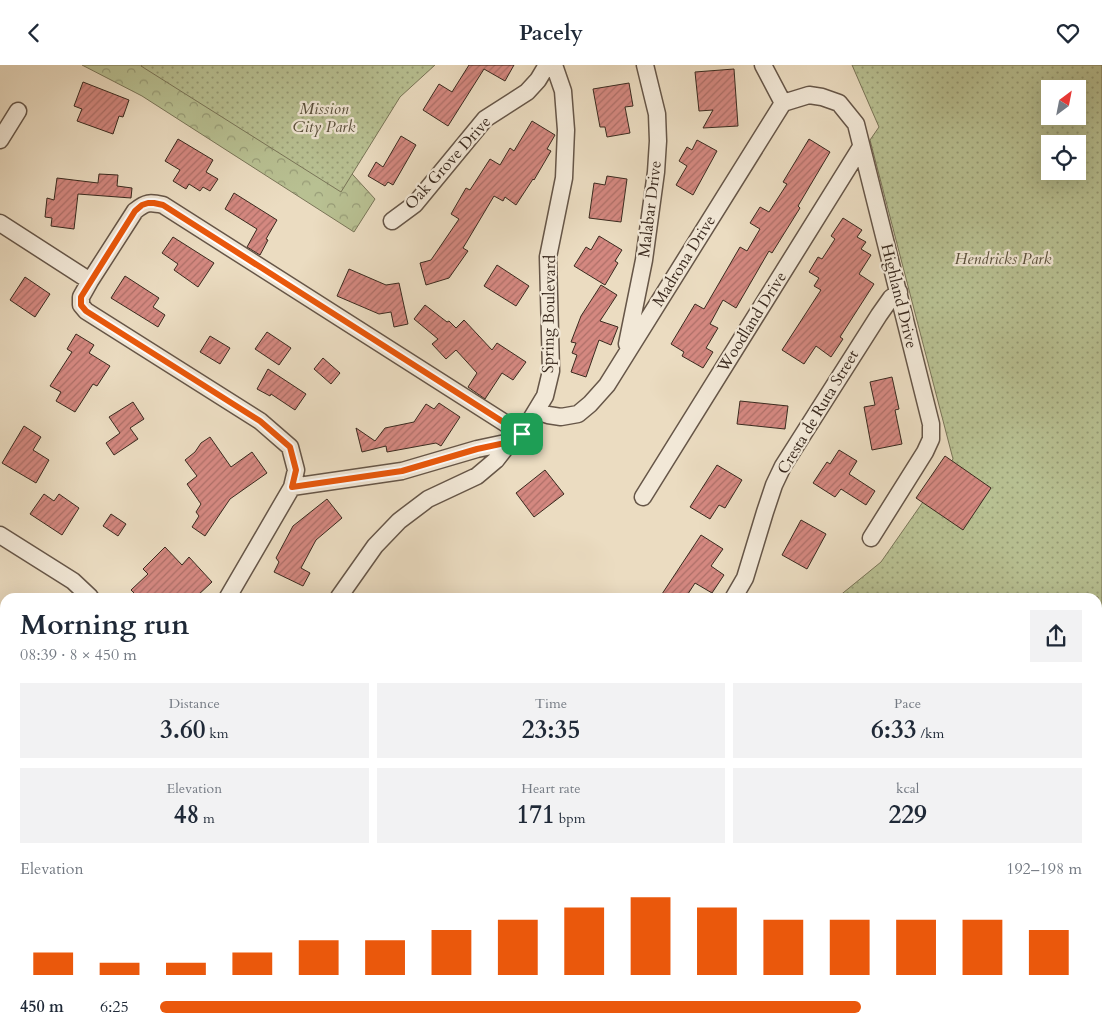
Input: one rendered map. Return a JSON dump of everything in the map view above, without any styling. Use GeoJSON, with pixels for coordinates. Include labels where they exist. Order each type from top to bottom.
{"type":"FeatureCollection","features":[{"type":"Feature","properties":{"kind":"street","name":"Oak Grove Drive"},"geometry":{"type":"LineString","coordinates":[[392,221],[415,204],[485,119],[527,92],[538,80],[547,65]]}},
{"type":"Feature","properties":{"kind":"street","name":"Spring Boulevard"},"geometry":{"type":"LineString","coordinates":[[342,593],[375,546],[399,521],[428,499],[477,476],[496,460],[516,438],[545,396],[551,371],[548,257],[564,178],[566,130],[563,91],[554,65]]}},
{"type":"Feature","properties":{"kind":"street","name":"Malabar Drive"},"geometry":{"type":"LineString","coordinates":[[626,353],[644,260],[656,172],[657,114],[645,65]]}},
{"type":"Feature","properties":{"kind":"street"},"geometry":{"type":"LineString","coordinates":[[763,65],[784,103]]}},
{"type":"Feature","properties":{"kind":"street","name":"Highland Drive"},"geometry":{"type":"LineString","coordinates":[[784,103],[809,95],[822,97],[839,103],[856,124],[931,424],[931,439],[925,452],[871,538]]}},
{"type":"Feature","properties":{"kind":"street","name":"Madrona Drive"},"geometry":{"type":"LineString","coordinates":[[536,411],[561,417],[578,414],[607,385],[784,103]]}},
{"type":"Feature","properties":{"kind":"street"},"geometry":{"type":"LineString","coordinates":[[0,140],[18,111]]}},
{"type":"Feature","properties":{"kind":"street","name":"Woodland Drive"},"geometry":{"type":"LineString","coordinates":[[643,497],[861,147]]}},
{"type":"Feature","properties":{"kind":"street"},"geometry":{"type":"LineString","coordinates":[[230,593],[292,487],[296,470],[290,447],[260,421],[86,311],[81,305],[81,297],[90,281],[135,211],[142,205],[154,203],[163,205],[516,438]]}},
{"type":"Feature","properties":{"kind":"street"},"geometry":{"type":"LineString","coordinates":[[0,223],[90,281]]}},
{"type":"Feature","properties":{"kind":"street","name":"Cresta de Ruta Street"},"geometry":{"type":"LineString","coordinates":[[736,593],[745,578],[774,485],[783,466],[878,315],[891,298],[899,292]]}},
{"type":"Feature","properties":{"kind":"street"},"geometry":{"type":"LineString","coordinates":[[292,487],[402,471],[516,438]]}},
{"type":"Feature","properties":{"kind":"street"},"geometry":{"type":"LineString","coordinates":[[0,535],[73,581],[86,593]]}},
{"type":"Feature","properties":{"kind":"green space","name":"Mission City Park"},"geometry":{"type":"Polygon","coordinates":[[[82,65],[332,65],[343,164],[375,199],[354,232],[142,96],[82,65]]]}},
{"type":"Feature","properties":{"kind":"green space","name":"Mission City Park"},"geometry":{"type":"Polygon","coordinates":[[[142,65],[435,65],[400,97],[341,192],[142,65]]]}},
{"type":"Feature","properties":{"kind":"green space","name":"Hendricks Park"},"geometry":{"type":"Polygon","coordinates":[[[852,65],[1102,65],[1102,593],[843,593],[881,562],[953,459],[870,140],[879,127],[852,65]]]}},
{"type":"Feature","properties":{"kind":"building"},"geometry":{"type":"Polygon","coordinates":[[[469,65],[514,65],[505,81],[484,69],[448,126],[423,110],[439,84],[452,92],[469,65]]]}},
{"type":"Feature","properties":{"kind":"building"},"geometry":{"type":"Polygon","coordinates":[[[734,69],[738,126],[703,128],[713,110],[699,111],[695,72],[734,69]]]}},
{"type":"Feature","properties":{"kind":"building"},"geometry":{"type":"Polygon","coordinates":[[[83,82],[129,100],[123,117],[119,116],[113,134],[77,121],[82,109],[74,106],[83,82]]]}},
{"type":"Feature","properties":{"kind":"building"},"geometry":{"type":"Polygon","coordinates":[[[629,83],[633,106],[625,107],[630,133],[607,137],[605,127],[600,127],[593,89],[629,83]]]}},
{"type":"Feature","properties":{"kind":"building"},"geometry":{"type":"Polygon","coordinates":[[[532,121],[555,135],[547,149],[551,151],[534,180],[516,205],[505,197],[503,201],[494,196],[463,248],[468,251],[449,278],[426,285],[420,263],[431,260],[459,219],[451,214],[466,188],[470,190],[490,159],[500,165],[510,148],[514,151],[532,121]]]}},
{"type":"Feature","properties":{"kind":"building"},"geometry":{"type":"Polygon","coordinates":[[[401,136],[416,145],[393,185],[388,182],[385,186],[368,176],[376,162],[383,167],[401,136]]]}},
{"type":"Feature","properties":{"kind":"building"},"geometry":{"type":"Polygon","coordinates":[[[178,139],[213,160],[206,172],[218,179],[210,191],[203,187],[200,191],[189,184],[186,189],[173,181],[180,170],[165,161],[178,139]]]}},
{"type":"Feature","properties":{"kind":"building"},"geometry":{"type":"Polygon","coordinates":[[[809,139],[830,152],[798,206],[800,208],[772,253],[769,251],[736,308],[723,300],[710,324],[718,328],[706,348],[713,352],[703,368],[682,356],[684,352],[671,344],[695,304],[704,309],[740,247],[747,251],[760,229],[750,223],[760,207],[769,212],[787,184],[783,182],[809,139]]]}},
{"type":"Feature","properties":{"kind":"building"},"geometry":{"type":"Polygon","coordinates":[[[697,140],[717,151],[693,195],[676,185],[687,166],[679,161],[687,147],[692,150],[697,140]]]}},
{"type":"Feature","properties":{"kind":"building"},"geometry":{"type":"Polygon","coordinates":[[[99,174],[118,175],[117,186],[132,188],[131,198],[78,194],[74,229],[51,226],[52,218],[45,217],[47,198],[54,200],[57,178],[98,183],[99,174]]]}},
{"type":"Feature","properties":{"kind":"building"},"geometry":{"type":"Polygon","coordinates":[[[607,176],[627,179],[621,222],[589,218],[594,183],[605,185],[607,176]]]}},
{"type":"Feature","properties":{"kind":"building"},"geometry":{"type":"Polygon","coordinates":[[[234,193],[277,220],[266,239],[268,240],[260,255],[247,247],[257,229],[225,209],[234,193]]]}},
{"type":"Feature","properties":{"kind":"building"},"geometry":{"type":"Polygon","coordinates":[[[843,218],[862,230],[857,237],[866,242],[861,249],[871,255],[859,274],[874,284],[840,337],[843,339],[831,357],[816,346],[804,364],[782,350],[821,290],[814,286],[819,278],[809,272],[818,257],[822,259],[835,239],[831,236],[843,218]]]}},
{"type":"Feature","properties":{"kind":"building"},"geometry":{"type":"Polygon","coordinates":[[[599,236],[622,250],[615,261],[618,263],[605,285],[574,266],[586,247],[591,250],[599,236]]]}},
{"type":"Feature","properties":{"kind":"building"},"geometry":{"type":"Polygon","coordinates":[[[173,237],[214,263],[198,287],[174,270],[178,264],[162,253],[173,237]]]}},
{"type":"Feature","properties":{"kind":"building"},"geometry":{"type":"Polygon","coordinates":[[[497,265],[529,286],[516,306],[484,286],[497,265]]]}},
{"type":"Feature","properties":{"kind":"building"},"geometry":{"type":"Polygon","coordinates":[[[349,269],[386,285],[399,283],[408,324],[394,327],[391,312],[379,314],[337,296],[349,269]]]}},
{"type":"Feature","properties":{"kind":"building"},"geometry":{"type":"Polygon","coordinates":[[[125,276],[159,298],[153,307],[165,315],[158,327],[111,298],[125,276]]]}},
{"type":"Feature","properties":{"kind":"building"},"geometry":{"type":"Polygon","coordinates":[[[25,277],[50,294],[35,317],[10,300],[25,277]]]}},
{"type":"Feature","properties":{"kind":"building"},"geometry":{"type":"Polygon","coordinates":[[[601,285],[617,295],[600,321],[618,327],[611,345],[599,340],[586,377],[571,372],[577,355],[572,353],[576,343],[571,342],[581,316],[601,285]]]}},
{"type":"Feature","properties":{"kind":"building"},"geometry":{"type":"Polygon","coordinates":[[[425,305],[456,328],[464,320],[492,350],[497,343],[526,362],[513,380],[502,373],[485,399],[468,387],[477,373],[456,350],[446,359],[432,344],[438,339],[414,319],[425,305]]]}},
{"type":"Feature","properties":{"kind":"building"},"geometry":{"type":"Polygon","coordinates":[[[267,332],[291,348],[279,365],[255,349],[267,332]]]}},
{"type":"Feature","properties":{"kind":"building"},"geometry":{"type":"Polygon","coordinates":[[[76,334],[94,345],[89,353],[110,366],[97,386],[93,384],[75,412],[56,401],[61,392],[50,386],[72,352],[67,349],[76,334]]]}},
{"type":"Feature","properties":{"kind":"building"},"geometry":{"type":"Polygon","coordinates":[[[210,336],[230,348],[220,364],[200,352],[210,336]]]}},
{"type":"Feature","properties":{"kind":"building"},"geometry":{"type":"Polygon","coordinates":[[[323,358],[340,373],[331,384],[314,369],[323,358]]]}},
{"type":"Feature","properties":{"kind":"building"},"geometry":{"type":"Polygon","coordinates":[[[268,369],[306,394],[295,410],[271,394],[270,396],[257,389],[268,369]]]}},
{"type":"Feature","properties":{"kind":"building"},"geometry":{"type":"Polygon","coordinates":[[[892,377],[899,409],[895,410],[902,444],[872,450],[864,407],[875,405],[870,382],[892,377]]]}},
{"type":"Feature","properties":{"kind":"building"},"geometry":{"type":"Polygon","coordinates":[[[740,401],[788,406],[785,429],[737,424],[740,401]]]}},
{"type":"Feature","properties":{"kind":"building"},"geometry":{"type":"Polygon","coordinates":[[[133,402],[144,419],[130,428],[138,439],[114,455],[106,443],[120,433],[109,417],[133,402]]]}},
{"type":"Feature","properties":{"kind":"building"},"geometry":{"type":"Polygon","coordinates":[[[439,403],[460,417],[441,446],[436,443],[387,452],[386,446],[362,452],[356,428],[375,441],[385,428],[414,422],[426,404],[434,409],[439,403]]]}},
{"type":"Feature","properties":{"kind":"building"},"geometry":{"type":"Polygon","coordinates":[[[24,426],[41,437],[33,450],[49,460],[36,483],[2,463],[24,426]]]}},
{"type":"Feature","properties":{"kind":"building"},"geometry":{"type":"Polygon","coordinates":[[[210,437],[231,467],[252,452],[267,473],[230,499],[205,536],[192,527],[199,516],[196,512],[201,504],[187,484],[197,476],[185,460],[195,452],[201,443],[210,437]]]}},
{"type":"Feature","properties":{"kind":"building"},"geometry":{"type":"Polygon","coordinates":[[[839,450],[857,461],[849,474],[875,491],[866,505],[841,489],[835,497],[813,483],[827,462],[830,464],[839,450]]]}},
{"type":"Feature","properties":{"kind":"building"},"geometry":{"type":"Polygon","coordinates":[[[945,456],[991,488],[963,530],[916,498],[945,456]]]}},
{"type":"Feature","properties":{"kind":"building"},"geometry":{"type":"Polygon","coordinates":[[[717,465],[742,480],[725,508],[719,505],[710,519],[690,507],[717,465]]]}},
{"type":"Feature","properties":{"kind":"building"},"geometry":{"type":"Polygon","coordinates":[[[545,470],[564,494],[534,517],[516,493],[545,470]]]}},
{"type":"Feature","properties":{"kind":"building"},"geometry":{"type":"Polygon","coordinates":[[[44,494],[54,501],[59,494],[79,508],[62,535],[30,514],[44,494]]]}},
{"type":"Feature","properties":{"kind":"building"},"geometry":{"type":"Polygon","coordinates":[[[327,499],[342,518],[316,540],[301,568],[310,573],[303,586],[274,572],[279,562],[276,558],[293,526],[327,499]]]}},
{"type":"Feature","properties":{"kind":"building"},"geometry":{"type":"Polygon","coordinates":[[[111,514],[126,524],[118,536],[103,526],[111,514]]]}},
{"type":"Feature","properties":{"kind":"building"},"geometry":{"type":"Polygon","coordinates":[[[801,520],[826,534],[807,569],[782,555],[801,520]]]}},
{"type":"Feature","properties":{"kind":"building"},"geometry":{"type":"Polygon","coordinates":[[[701,535],[723,549],[711,566],[724,575],[712,593],[695,583],[689,593],[663,593],[701,535]]]}},
{"type":"Feature","properties":{"kind":"building"},"geometry":{"type":"Polygon","coordinates":[[[165,547],[182,565],[189,557],[212,582],[200,593],[134,593],[131,590],[148,574],[143,569],[165,547]]]}},
{"type":"Feature","properties":{"kind":"route"},"geometry":{"type":"LineString","coordinates":[[148,203],[163,205],[522,434],[510,442],[477,449],[402,471],[292,487],[296,470],[290,447],[260,421],[86,311],[81,305],[81,297],[135,211],[148,203]]}}]}
